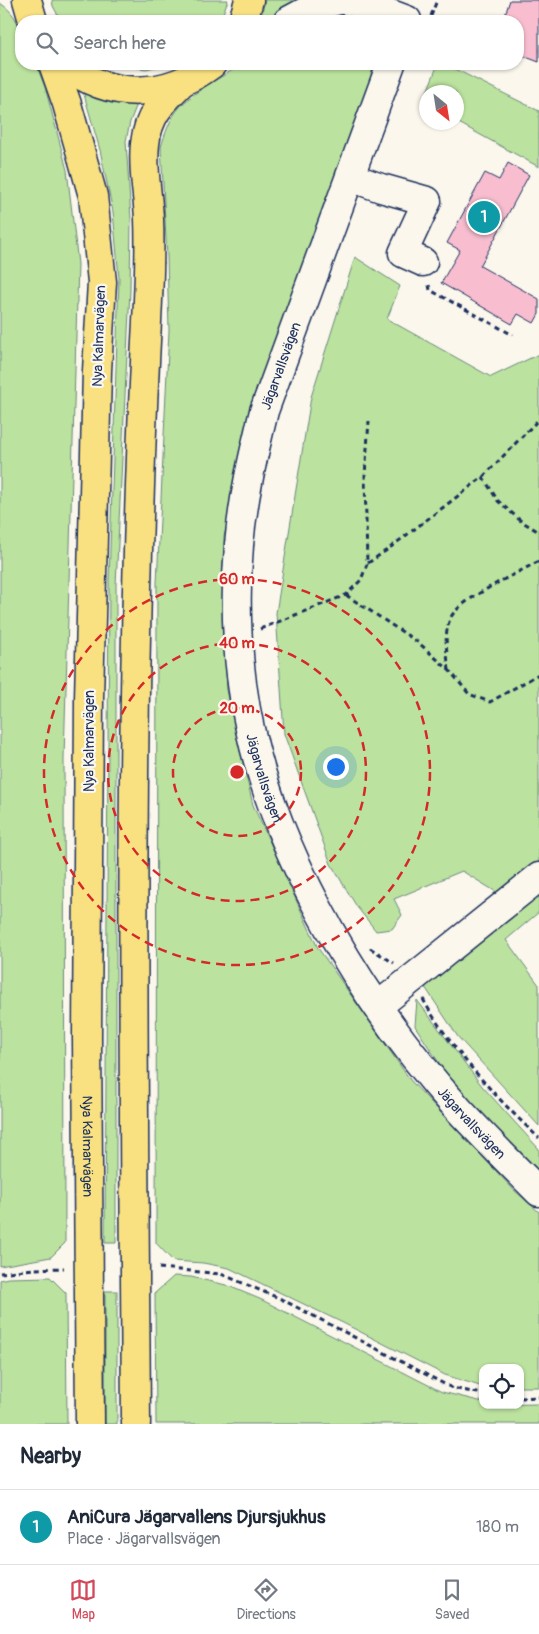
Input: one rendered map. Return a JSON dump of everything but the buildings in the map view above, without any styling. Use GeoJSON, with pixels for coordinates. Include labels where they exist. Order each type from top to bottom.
{"type":"FeatureCollection","features":[{"type":"Feature","properties":{"kind":"main road"},"geometry":{"type":"LineString","coordinates":[[245,15],[249,0]]}},
{"type":"Feature","properties":{"kind":"main road","name":"Nya Kalmarvägen"},"geometry":{"type":"LineString","coordinates":[[55,70],[68,104],[93,196],[102,282],[97,371],[89,699],[87,1048],[90,1424]]}},
{"type":"Feature","properties":{"kind":"main road"},"geometry":{"type":"LineString","coordinates":[[73,70],[108,87],[126,90],[155,89],[182,82],[204,70]]}},
{"type":"Feature","properties":{"kind":"main road"},"geometry":{"type":"LineString","coordinates":[[136,1424],[135,712],[140,479],[150,264],[149,217],[144,172],[145,146],[151,119],[160,103],[182,82]]}},
{"type":"Feature","properties":{"kind":"street"},"geometry":{"type":"LineString","coordinates":[[299,15],[316,6],[340,0]]}},
{"type":"Feature","properties":{"kind":"street"},"geometry":{"type":"LineString","coordinates":[[344,0],[411,15]]}},
{"type":"Feature","properties":{"kind":"street","name":"Jägarvallsvägen"},"geometry":{"type":"LineString","coordinates":[[389,70],[264,411],[250,468],[239,546],[237,592],[238,636],[243,687],[250,729],[276,816],[311,896],[332,933],[378,1006],[421,1064],[458,1110],[539,1192]]}},
{"type":"Feature","properties":{"kind":"street"},"geometry":{"type":"LineString","coordinates":[[350,177],[427,202],[403,253],[423,262]]}},
{"type":"Feature","properties":{"kind":"street"},"geometry":{"type":"LineString","coordinates":[[378,1006],[539,877]]}},
{"type":"Feature","properties":{"kind":"path"},"geometry":{"type":"LineString","coordinates":[[416,15],[437,0]]}},
{"type":"Feature","properties":{"kind":"path"},"geometry":{"type":"LineString","coordinates":[[423,262],[430,290],[513,335]]}},
{"type":"Feature","properties":{"kind":"path"},"geometry":{"type":"LineString","coordinates":[[367,564],[483,477],[539,419]]}},
{"type":"Feature","properties":{"kind":"path"},"geometry":{"type":"LineString","coordinates":[[260,620],[260,630],[346,595],[361,580],[367,564],[365,475],[369,420]]}},
{"type":"Feature","properties":{"kind":"path"},"geometry":{"type":"LineString","coordinates":[[483,477],[498,501],[521,521],[539,532]]}},
{"type":"Feature","properties":{"kind":"path"},"geometry":{"type":"LineString","coordinates":[[450,671],[446,650],[451,616],[462,604],[539,561]]}},
{"type":"Feature","properties":{"kind":"path"},"geometry":{"type":"LineString","coordinates":[[346,595],[419,643],[450,671],[469,694],[490,702],[539,674]]}},
{"type":"Feature","properties":{"kind":"path"},"geometry":{"type":"LineString","coordinates":[[365,944],[402,968],[429,1010],[459,1051],[488,1085],[539,1138]]}},
{"type":"Feature","properties":{"kind":"path"},"geometry":{"type":"LineString","coordinates":[[0,1273],[64,1268]]}},
{"type":"Feature","properties":{"kind":"path"},"geometry":{"type":"LineString","coordinates":[[157,1268],[221,1274],[280,1300],[452,1388],[479,1393]]}},
{"type":"Feature","properties":{"kind":"path"},"geometry":{"type":"LineString","coordinates":[[524,1398],[539,1397]]}},
{"type":"Feature","properties":{"kind":"green space"},"geometry":{"type":"Polygon","coordinates":[[[52,0],[228,0],[222,15],[58,15],[52,0]]]}},
{"type":"Feature","properties":{"kind":"green space"},"geometry":{"type":"Polygon","coordinates":[[[265,0],[300,0],[276,15],[261,15],[265,0]]]}},
{"type":"Feature","properties":{"kind":"green space"},"geometry":{"type":"Polygon","coordinates":[[[0,3],[8,9],[15,19],[15,70],[38,70],[45,87],[67,170],[78,264],[64,758],[65,1243],[51,1257],[0,1266],[0,3]]]}},
{"type":"Feature","properties":{"kind":"green space"},"geometry":{"type":"Polygon","coordinates":[[[339,12],[355,15],[330,15],[339,12]]]}},
{"type":"Feature","properties":{"kind":"green space"},"geometry":{"type":"Polygon","coordinates":[[[233,70],[373,70],[369,89],[238,470],[224,537],[223,617],[227,690],[253,805],[318,948],[411,1081],[514,1190],[539,1212],[539,1387],[524,1387],[524,1364],[479,1364],[479,1386],[445,1375],[229,1268],[203,1263],[173,1261],[156,1243],[157,583],[169,330],[161,147],[170,121],[192,96],[233,70]]]}},
{"type":"Feature","properties":{"kind":"green space"},"geometry":{"type":"Polygon","coordinates":[[[436,70],[457,70],[539,111],[539,167],[464,126],[464,85],[430,85],[436,70]]]}},
{"type":"Feature","properties":{"kind":"green space"},"geometry":{"type":"Polygon","coordinates":[[[83,91],[137,104],[130,122],[126,141],[131,219],[130,290],[116,585],[116,1243],[105,1243],[109,580],[119,278],[113,212],[100,150],[83,91]]]}},
{"type":"Feature","properties":{"kind":"green space"},"geometry":{"type":"Polygon","coordinates":[[[355,257],[400,286],[387,319],[491,377],[539,354],[539,861],[498,893],[462,871],[394,899],[402,915],[392,929],[376,931],[357,907],[331,864],[284,734],[276,613],[311,397],[355,257]]]}},
{"type":"Feature","properties":{"kind":"green space"},"geometry":{"type":"Polygon","coordinates":[[[539,890],[539,912],[506,940],[539,985],[539,1126],[458,1037],[423,984],[539,890]]]}},
{"type":"Feature","properties":{"kind":"green space"},"geometry":{"type":"Polygon","coordinates":[[[417,1000],[482,1086],[539,1149],[539,1171],[503,1138],[445,1072],[415,1026],[417,1000]]]}},
{"type":"Feature","properties":{"kind":"green space"},"geometry":{"type":"Polygon","coordinates":[[[174,1276],[191,1277],[226,1285],[262,1300],[442,1392],[479,1401],[479,1409],[524,1409],[524,1404],[539,1404],[539,1424],[156,1424],[155,1293],[174,1276]]]}},
{"type":"Feature","properties":{"kind":"green space"},"geometry":{"type":"Polygon","coordinates":[[[50,1277],[66,1293],[67,1424],[0,1424],[0,1280],[8,1278],[50,1277]]]}},
{"type":"Feature","properties":{"kind":"green space"},"geometry":{"type":"Polygon","coordinates":[[[105,1291],[117,1291],[117,1424],[105,1424],[105,1291]]]}},
{"type":"Feature","properties":{"kind":"place","name":"AniCura Jägarvallens Djursjukhus"},"geometry":{"type":"Point","coordinates":[484,217]}}]}
